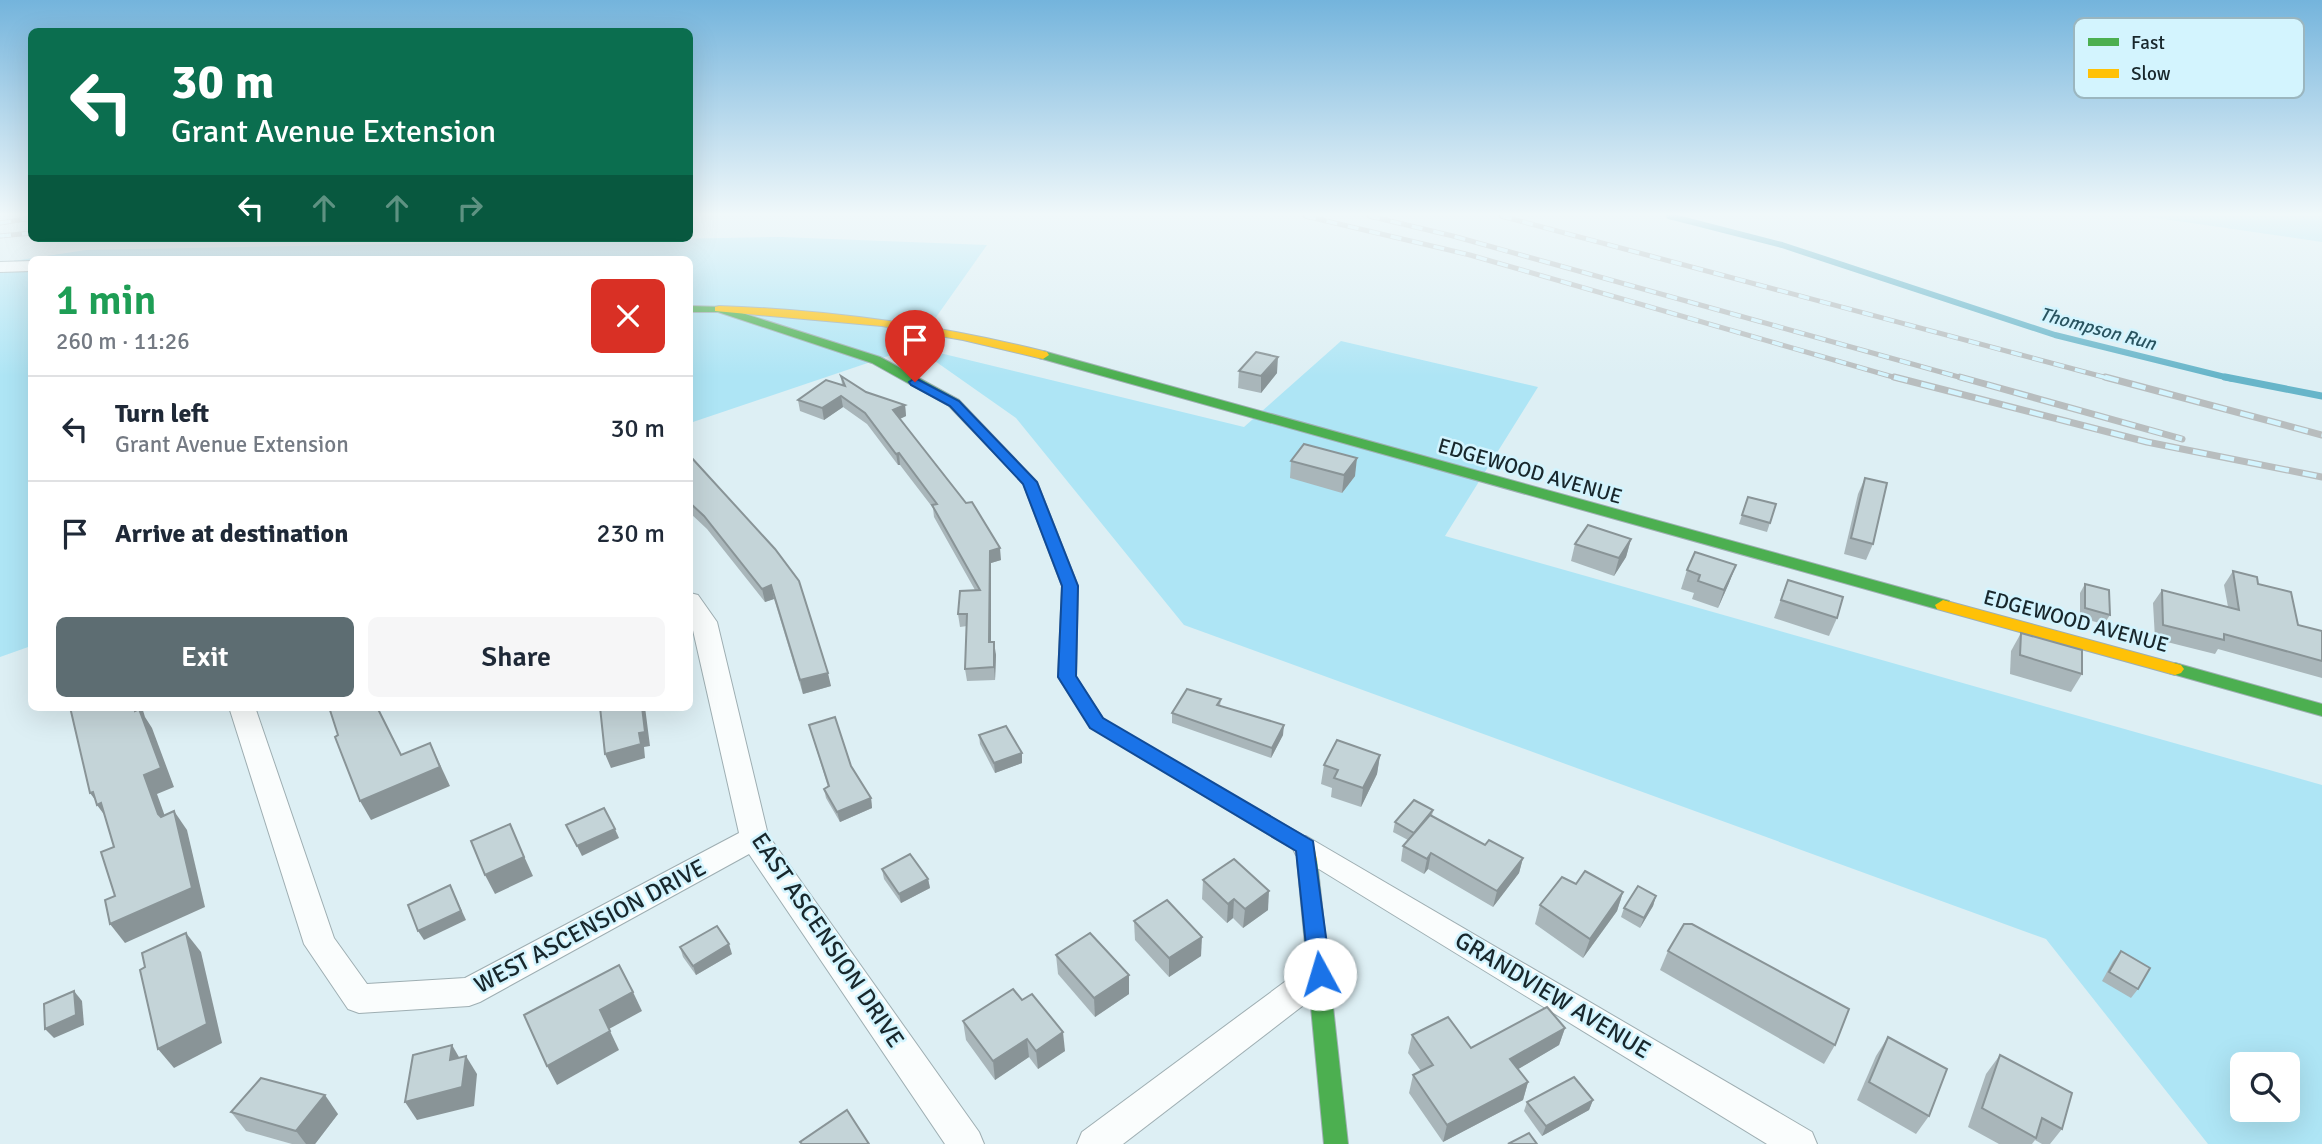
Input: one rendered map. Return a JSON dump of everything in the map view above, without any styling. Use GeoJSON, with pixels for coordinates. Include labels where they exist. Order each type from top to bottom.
{"type":"FeatureCollection","features":[{"type":"Feature","properties":{"kind":"street","name":"EDGEWOOD AVENUE"},"geometry":{"type":"LineString","coordinates":[[693,309],[817,313],[940,331],[1007,345],[2322,710]]}},
{"type":"Feature","properties":{"kind":"street"},"geometry":{"type":"LineString","coordinates":[[719,309],[876,360],[954,403],[1030,482],[1070,586],[1067,677],[1097,723],[1306,846],[1336,1144]]}},
{"type":"Feature","properties":{"kind":"street","name":"EAST ASCENSION DRIVE"},"geometry":{"type":"LineString","coordinates":[[693,604],[705,622],[754,838],[966,1144]]}},
{"type":"Feature","properties":{"kind":"street","name":"WEST ASCENSION DRIVE"},"geometry":{"type":"LineString","coordinates":[[243,711],[320,944],[359,999],[469,992],[754,838]]}},
{"type":"Feature","properties":{"kind":"street","name":"GRANDVIEW AVENUE"},"geometry":{"type":"LineString","coordinates":[[1306,846],[1799,1144]]}},
{"type":"Feature","properties":{"kind":"street"},"geometry":{"type":"LineString","coordinates":[[1094,1144],[1320,974]]}},
{"type":"Feature","properties":{"kind":"shaded area"},"geometry":{"type":"Polygon","coordinates":[[[0,269],[28,269],[28,647],[0,657],[0,269]]]}},
{"type":"Feature","properties":{"kind":"shaded area"},"geometry":{"type":"Polygon","coordinates":[[[693,269],[970,269],[915,347],[693,422],[693,269]]]}},
{"type":"Feature","properties":{"kind":"shaded area"},"geometry":{"type":"Polygon","coordinates":[[[1341,341],[1538,387],[1445,536],[2322,785],[2322,1144],[2208,1144],[2046,939],[1184,625],[1016,418],[915,347],[1244,427],[1341,341]]]}},
{"type":"Feature","properties":{"kind":"building"},"geometry":{"type":"Polygon","coordinates":[[[1256,352],[1278,357],[1261,376],[1239,371],[1256,352]]]}},
{"type":"Feature","properties":{"kind":"building"},"geometry":{"type":"Polygon","coordinates":[[[841,376],[866,392],[905,405],[893,410],[966,503],[972,502],[1000,548],[990,551],[989,642],[994,642],[994,667],[965,669],[967,614],[958,614],[960,591],[980,590],[932,505],[937,504],[865,413],[841,396],[822,408],[798,400],[826,380],[845,386],[841,376]]]}},
{"type":"Feature","properties":{"kind":"building"},"geometry":{"type":"Polygon","coordinates":[[[1304,444],[1357,458],[1344,475],[1291,461],[1304,444]]]}},
{"type":"Feature","properties":{"kind":"building"},"geometry":{"type":"Polygon","coordinates":[[[693,459],[775,549],[799,581],[828,673],[800,680],[771,585],[762,589],[693,506],[693,459]]]}},
{"type":"Feature","properties":{"kind":"building"},"geometry":{"type":"Polygon","coordinates":[[[1865,478],[1887,483],[1873,544],[1851,538],[1865,478]]]}},
{"type":"Feature","properties":{"kind":"building"},"geometry":{"type":"Polygon","coordinates":[[[1748,497],[1776,504],[1770,523],[1742,515],[1748,497]]]}},
{"type":"Feature","properties":{"kind":"building"},"geometry":{"type":"Polygon","coordinates":[[[1588,525],[1631,539],[1619,558],[1575,544],[1588,525]]]}},
{"type":"Feature","properties":{"kind":"building"},"geometry":{"type":"Polygon","coordinates":[[[1695,552],[1736,565],[1724,590],[1698,581],[1700,575],[1687,570],[1695,552]]]}},
{"type":"Feature","properties":{"kind":"building"},"geometry":{"type":"Polygon","coordinates":[[[2233,571],[2257,577],[2258,584],[2291,592],[2298,625],[2322,631],[2322,661],[2224,634],[2224,640],[2163,625],[2162,590],[2239,610],[2233,571]]]}},
{"type":"Feature","properties":{"kind":"building"},"geometry":{"type":"Polygon","coordinates":[[[1788,580],[1843,597],[1837,618],[1781,600],[1788,580]]]}},
{"type":"Feature","properties":{"kind":"building"},"geometry":{"type":"Polygon","coordinates":[[[2085,584],[2109,590],[2110,615],[2085,608],[2085,584]]]}},
{"type":"Feature","properties":{"kind":"building"},"geometry":{"type":"Polygon","coordinates":[[[2021,633],[2082,650],[2082,674],[2020,655],[2021,633]]]}},
{"type":"Feature","properties":{"kind":"building"},"geometry":{"type":"Polygon","coordinates":[[[1187,689],[1221,699],[1217,705],[1284,725],[1272,748],[1172,713],[1187,689]]]}},
{"type":"Feature","properties":{"kind":"building"},"geometry":{"type":"Polygon","coordinates":[[[71,711],[140,711],[161,768],[144,775],[158,814],[161,817],[174,811],[192,888],[110,924],[105,900],[115,896],[101,852],[114,847],[101,803],[97,805],[93,792],[90,793],[71,711]]]}},
{"type":"Feature","properties":{"kind":"building"},"geometry":{"type":"Polygon","coordinates":[[[330,711],[379,711],[401,755],[430,743],[440,767],[360,801],[335,737],[338,735],[330,711]]]}},
{"type":"Feature","properties":{"kind":"building"},"geometry":{"type":"Polygon","coordinates":[[[600,711],[642,711],[645,732],[639,733],[641,744],[605,754],[600,711]]]}},
{"type":"Feature","properties":{"kind":"building"},"geometry":{"type":"Polygon","coordinates":[[[835,717],[851,766],[871,798],[837,812],[824,789],[829,786],[809,725],[835,717]]]}},
{"type":"Feature","properties":{"kind":"building"},"geometry":{"type":"Polygon","coordinates":[[[1006,726],[1022,753],[994,763],[979,735],[1006,726]]]}},
{"type":"Feature","properties":{"kind":"building"},"geometry":{"type":"Polygon","coordinates":[[[1337,740],[1380,755],[1363,788],[1334,778],[1338,770],[1324,765],[1337,740]]]}},
{"type":"Feature","properties":{"kind":"building"},"geometry":{"type":"Polygon","coordinates":[[[1414,800],[1433,810],[1414,833],[1395,822],[1414,800]]]}},
{"type":"Feature","properties":{"kind":"building"},"geometry":{"type":"Polygon","coordinates":[[[604,808],[615,829],[577,846],[566,825],[604,808]]]}},
{"type":"Feature","properties":{"kind":"building"},"geometry":{"type":"Polygon","coordinates":[[[1430,815],[1485,845],[1489,840],[1523,858],[1497,891],[1431,853],[1427,859],[1403,846],[1430,815]]]}},
{"type":"Feature","properties":{"kind":"building"},"geometry":{"type":"Polygon","coordinates":[[[510,824],[524,857],[485,875],[471,841],[510,824]]]}},
{"type":"Feature","properties":{"kind":"building"},"geometry":{"type":"Polygon","coordinates":[[[910,854],[928,879],[899,894],[882,869],[910,854]]]}},
{"type":"Feature","properties":{"kind":"building"},"geometry":{"type":"Polygon","coordinates":[[[1234,859],[1269,891],[1245,909],[1234,899],[1228,904],[1203,880],[1234,859]]]}},
{"type":"Feature","properties":{"kind":"building"},"geometry":{"type":"Polygon","coordinates":[[[1585,871],[1623,892],[1590,939],[1540,905],[1562,877],[1576,884],[1585,871]]]}},
{"type":"Feature","properties":{"kind":"building"},"geometry":{"type":"Polygon","coordinates":[[[450,885],[461,911],[418,931],[408,905],[450,885]]]}},
{"type":"Feature","properties":{"kind":"building"},"geometry":{"type":"Polygon","coordinates":[[[1638,886],[1656,896],[1644,918],[1624,908],[1638,886]]]}},
{"type":"Feature","properties":{"kind":"building"},"geometry":{"type":"Polygon","coordinates":[[[1167,900],[1202,937],[1169,958],[1134,921],[1167,900]]]}},
{"type":"Feature","properties":{"kind":"building"},"geometry":{"type":"Polygon","coordinates":[[[1684,924],[1692,924],[1849,1009],[1835,1045],[1668,951],[1684,924]]]}},
{"type":"Feature","properties":{"kind":"building"},"geometry":{"type":"Polygon","coordinates":[[[717,926],[729,944],[693,966],[680,947],[717,926]]]}},
{"type":"Feature","properties":{"kind":"building"},"geometry":{"type":"Polygon","coordinates":[[[186,933],[207,1024],[158,1049],[140,970],[145,967],[142,953],[186,933]]]}},
{"type":"Feature","properties":{"kind":"building"},"geometry":{"type":"Polygon","coordinates":[[[1090,933],[1129,975],[1094,998],[1056,955],[1090,933]]]}},
{"type":"Feature","properties":{"kind":"building"},"geometry":{"type":"Polygon","coordinates":[[[2121,951],[2150,968],[2138,989],[2109,972],[2121,951]]]}},
{"type":"Feature","properties":{"kind":"building"},"geometry":{"type":"Polygon","coordinates":[[[619,965],[633,992],[600,1010],[610,1031],[547,1066],[524,1015],[619,965]]]}},
{"type":"Feature","properties":{"kind":"building"},"geometry":{"type":"Polygon","coordinates":[[[1013,989],[1022,1000],[1032,994],[1063,1032],[1036,1051],[1027,1039],[993,1061],[963,1021],[1013,989]]]}},
{"type":"Feature","properties":{"kind":"building"},"geometry":{"type":"Polygon","coordinates":[[[74,991],[76,1015],[45,1029],[44,1004],[74,991]]]}},
{"type":"Feature","properties":{"kind":"building"},"geometry":{"type":"Polygon","coordinates":[[[1547,1007],[1565,1028],[1510,1059],[1528,1082],[1447,1125],[1413,1075],[1433,1065],[1412,1035],[1448,1017],[1471,1048],[1547,1007]]]}},
{"type":"Feature","properties":{"kind":"building"},"geometry":{"type":"Polygon","coordinates":[[[1888,1037],[1947,1069],[1929,1116],[1869,1082],[1888,1037]]]}},
{"type":"Feature","properties":{"kind":"building"},"geometry":{"type":"Polygon","coordinates":[[[452,1045],[450,1060],[466,1056],[462,1087],[405,1102],[413,1055],[452,1045]]]}},
{"type":"Feature","properties":{"kind":"building"},"geometry":{"type":"Polygon","coordinates":[[[2000,1055],[2072,1093],[2062,1129],[2042,1118],[2036,1138],[1982,1108],[2000,1055]]]}},
{"type":"Feature","properties":{"kind":"building"},"geometry":{"type":"Polygon","coordinates":[[[1574,1077],[1593,1100],[1546,1126],[1527,1102],[1574,1077]]]}},
{"type":"Feature","properties":{"kind":"building"},"geometry":{"type":"Polygon","coordinates":[[[261,1078],[325,1095],[296,1131],[231,1112],[261,1078]]]}},
{"type":"Feature","properties":{"kind":"building"},"geometry":{"type":"Polygon","coordinates":[[[847,1110],[869,1144],[800,1142],[847,1110]]]}},
{"type":"Feature","properties":{"kind":"building"},"geometry":{"type":"Polygon","coordinates":[[[1529,1133],[1537,1144],[1508,1144],[1529,1133]]]}},
{"type":"Feature","properties":{"kind":"waterway","name":"Thompson Run"},"geometry":{"type":"LineString","coordinates":[[1856,269],[2055,335],[2233,379]]}},
{"type":"Feature","properties":{"kind":"waterway","name":"Thompson Run"},"geometry":{"type":"LineString","coordinates":[[2225,377],[2322,396]]}},
{"type":"Feature","properties":{"kind":"railway"},"geometry":{"type":"LineString","coordinates":[[1520,269],[1900,379]]}},
{"type":"Feature","properties":{"kind":"railway"},"geometry":{"type":"LineString","coordinates":[[1573,269],[1966,379]]}},
{"type":"Feature","properties":{"kind":"railway"},"geometry":{"type":"LineString","coordinates":[[1701,269],[2111,379]]}},
{"type":"Feature","properties":{"kind":"railway"},"geometry":{"type":"LineString","coordinates":[[1894,377],[2147,442],[2322,477]]}},
{"type":"Feature","properties":{"kind":"railway"},"geometry":{"type":"LineString","coordinates":[[1960,377],[2182,439]]}},
{"type":"Feature","properties":{"kind":"railway"},"geometry":{"type":"LineString","coordinates":[[2105,377],[2322,435]]}},
{"type":"Feature","properties":{"kind":"traffic: fast"},"geometry":{"type":"LineString","coordinates":[[693,309],[719,309],[876,360],[954,403],[1030,482],[1070,586],[1067,677],[1097,723]]}},
{"type":"Feature","properties":{"kind":"traffic: fast"},"geometry":{"type":"LineString","coordinates":[[1043,355],[1943,605]]}},
{"type":"Feature","properties":{"kind":"traffic: fast"},"geometry":{"type":"LineString","coordinates":[[2175,669],[2322,710]]}},
{"type":"Feature","properties":{"kind":"traffic: fast"},"geometry":{"type":"LineString","coordinates":[[1307,860],[1336,1144]]}},
{"type":"Feature","properties":{"kind":"traffic: slow"},"geometry":{"type":"LineString","coordinates":[[719,309],[801,313],[882,322],[963,336],[1043,355]]}},
{"type":"Feature","properties":{"kind":"traffic: slow"},"geometry":{"type":"LineString","coordinates":[[1943,605],[2175,669]]}},
{"type":"Feature","properties":{"kind":"traffic: slow"},"geometry":{"type":"LineString","coordinates":[[1097,723],[1306,847],[1307,860]]}},
{"type":"Feature","properties":{"kind":"route"},"geometry":{"type":"LineString","coordinates":[[915,382],[954,403],[1030,482],[1070,586],[1067,677],[1097,723],[1306,846],[1320,974]]}}]}
